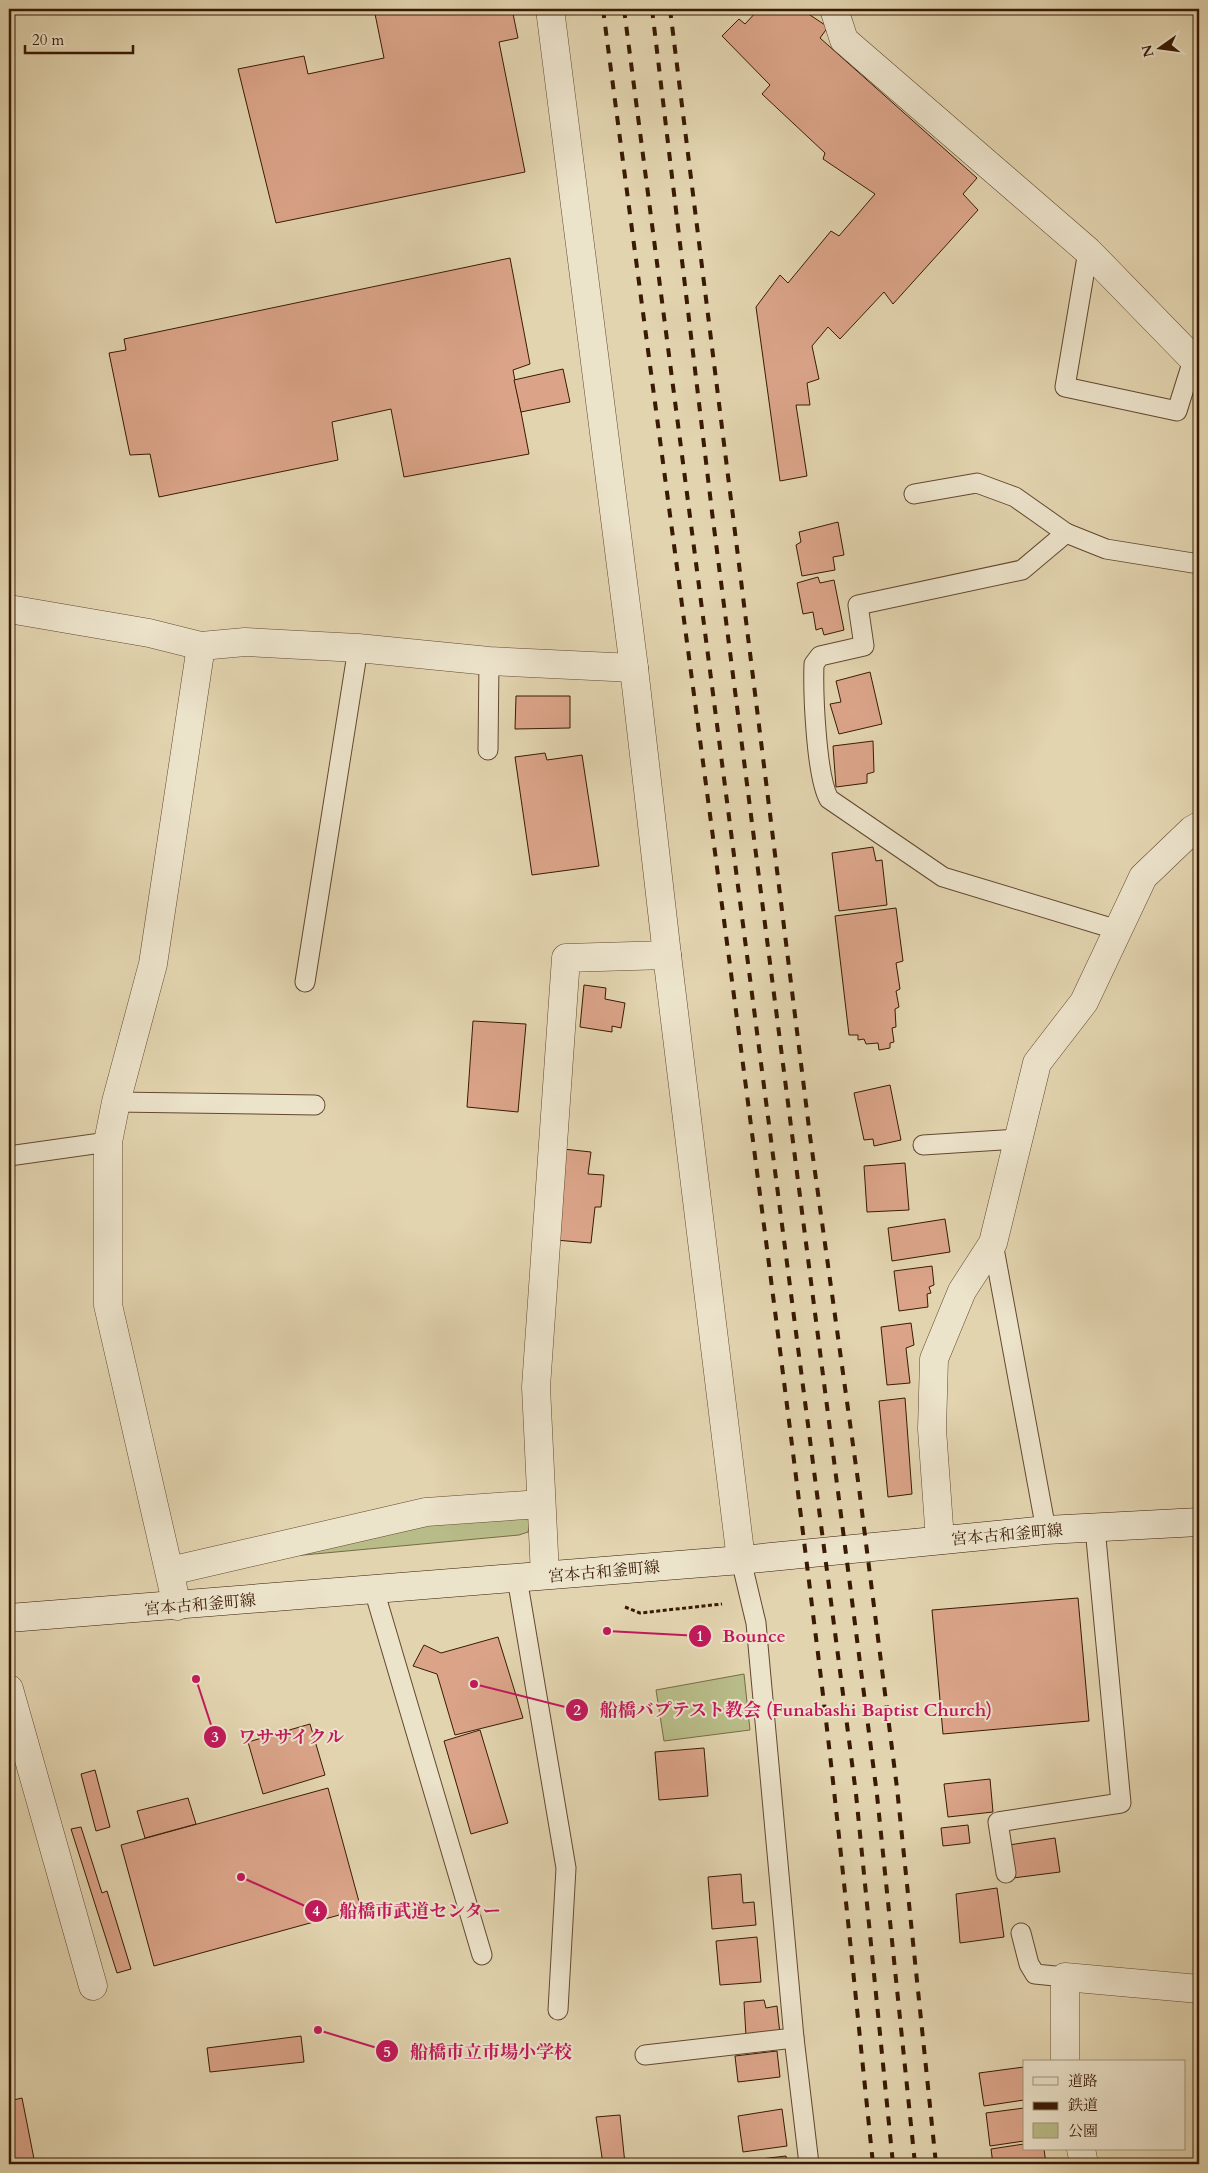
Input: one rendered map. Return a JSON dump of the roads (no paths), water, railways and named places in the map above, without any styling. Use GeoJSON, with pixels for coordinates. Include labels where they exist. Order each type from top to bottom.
{"type":"FeatureCollection","features":[{"type":"Feature","properties":{"kind":"street"},"geometry":{"type":"LineString","coordinates":[[550,9],[634,668],[741,1560]]}},
{"type":"Feature","properties":{"kind":"street"},"geometry":{"type":"LineString","coordinates":[[834,9],[844,40],[1088,251],[1196,362]]}},
{"type":"Feature","properties":{"kind":"street"},"geometry":{"type":"LineString","coordinates":[[9,609],[149,633],[201,646],[245,642],[358,648],[489,661],[634,668]]}},
{"type":"Feature","properties":{"kind":"street"},"geometry":{"type":"LineString","coordinates":[[178,1606],[108,1305],[108,1142],[116,1102],[153,964],[201,646]]}},
{"type":"Feature","properties":{"kind":"street"},"geometry":{"type":"LineString","coordinates":[[940,1540],[932,1429],[934,1359],[962,1291],[993,1243],[1037,1063],[1084,1002],[1143,877],[1192,830],[1199,826]]}},
{"type":"Feature","properties":{"kind":"street"},"geometry":{"type":"LineString","coordinates":[[545,1575],[536,1387],[566,958],[667,955]]}},
{"type":"Feature","properties":{"kind":"street"},"geometry":{"type":"LineString","coordinates":[[170,1571],[426,1512],[541,1504]]}},
{"type":"Feature","properties":{"kind":"street","name":"宮本古和釜町線"},"geometry":{"type":"LineString","coordinates":[[9,1618],[741,1560],[1046,1530],[1199,1522]]}},
{"type":"Feature","properties":{"kind":"street"},"geometry":{"type":"LineString","coordinates":[[9,1689],[93,1986]]}},
{"type":"Feature","properties":{"kind":"street"},"geometry":{"type":"LineString","coordinates":[[1065,2060],[1065,1977],[1199,1989]]}},
{"type":"Feature","properties":{"kind":"street"},"geometry":{"type":"LineString","coordinates":[[1081,2150],[1084,2164]]}},
{"type":"Feature","properties":{"kind":"lane"},"geometry":{"type":"LineString","coordinates":[[1088,251],[1065,387],[1177,411],[1196,362]]}},
{"type":"Feature","properties":{"kind":"lane"},"geometry":{"type":"LineString","coordinates":[[914,494],[977,484],[1015,497],[1066,533],[1106,549],[1199,564]]}},
{"type":"Feature","properties":{"kind":"lane"},"geometry":{"type":"LineString","coordinates":[[1066,533],[1022,570],[858,605],[864,646],[820,656],[814,664],[819,760],[824,789],[829,798],[944,877],[1118,930]]}},
{"type":"Feature","properties":{"kind":"lane"},"geometry":{"type":"LineString","coordinates":[[305,982],[358,648]]}},
{"type":"Feature","properties":{"kind":"lane"},"geometry":{"type":"LineString","coordinates":[[488,750],[489,661]]}},
{"type":"Feature","properties":{"kind":"lane"},"geometry":{"type":"LineString","coordinates":[[116,1102],[315,1106]]}},
{"type":"Feature","properties":{"kind":"lane"},"geometry":{"type":"LineString","coordinates":[[923,1146],[1018,1139]]}},
{"type":"Feature","properties":{"kind":"lane"},"geometry":{"type":"LineString","coordinates":[[9,1156],[108,1142]]}},
{"type":"Feature","properties":{"kind":"lane"},"geometry":{"type":"LineString","coordinates":[[993,1243],[1046,1530]]}},
{"type":"Feature","properties":{"kind":"lane"},"geometry":{"type":"LineString","coordinates":[[1006,1873],[998,1822],[1121,1803],[1095,1528]]}},
{"type":"Feature","properties":{"kind":"lane"},"geometry":{"type":"LineString","coordinates":[[741,1560],[756,1623],[794,2038],[809,2164]]}},
{"type":"Feature","properties":{"kind":"lane"},"geometry":{"type":"LineString","coordinates":[[517,1578],[566,1868],[558,2010]]}},
{"type":"Feature","properties":{"kind":"lane"},"geometry":{"type":"LineString","coordinates":[[374,1590],[482,1954]]}},
{"type":"Feature","properties":{"kind":"lane"},"geometry":{"type":"LineString","coordinates":[[1021,1933],[1029,1964],[1035,1974],[1065,1977]]}},
{"type":"Feature","properties":{"kind":"lane"},"geometry":{"type":"LineString","coordinates":[[645,2055],[794,2038]]}},
{"type":"Feature","properties":{"kind":"railway"},"geometry":{"type":"LineString","coordinates":[[603,9],[789,1420],[830,1757],[873,2164]]}},
{"type":"Feature","properties":{"kind":"railway"},"geometry":{"type":"LineString","coordinates":[[624,9],[856,1794],[893,2164]]}},
{"type":"Feature","properties":{"kind":"railway"},"geometry":{"type":"LineString","coordinates":[[652,9],[712,512],[877,1795],[915,2164]]}},
{"type":"Feature","properties":{"kind":"railway"},"geometry":{"type":"LineString","coordinates":[[670,9],[810,1136],[859,1488],[897,1788],[936,2164]]}},
{"type":"Feature","properties":{"kind":"place","name":"Bounce"},"geometry":{"type":"Point","coordinates":[607,1631]}},
{"type":"Feature","properties":{"kind":"place","name":"ワササイクル"},"geometry":{"type":"Point","coordinates":[196,1679]}},
{"type":"Feature","properties":{"kind":"place","name":"船橋バプテスト教会 (Funabashi Baptist Church)"},"geometry":{"type":"Point","coordinates":[474,1684]}},
{"type":"Feature","properties":{"kind":"place","name":"船橋市武道センター"},"geometry":{"type":"Point","coordinates":[241,1877]}},
{"type":"Feature","properties":{"kind":"place","name":"船橋市立市場小学校"},"geometry":{"type":"Point","coordinates":[318,2030]}}]}
